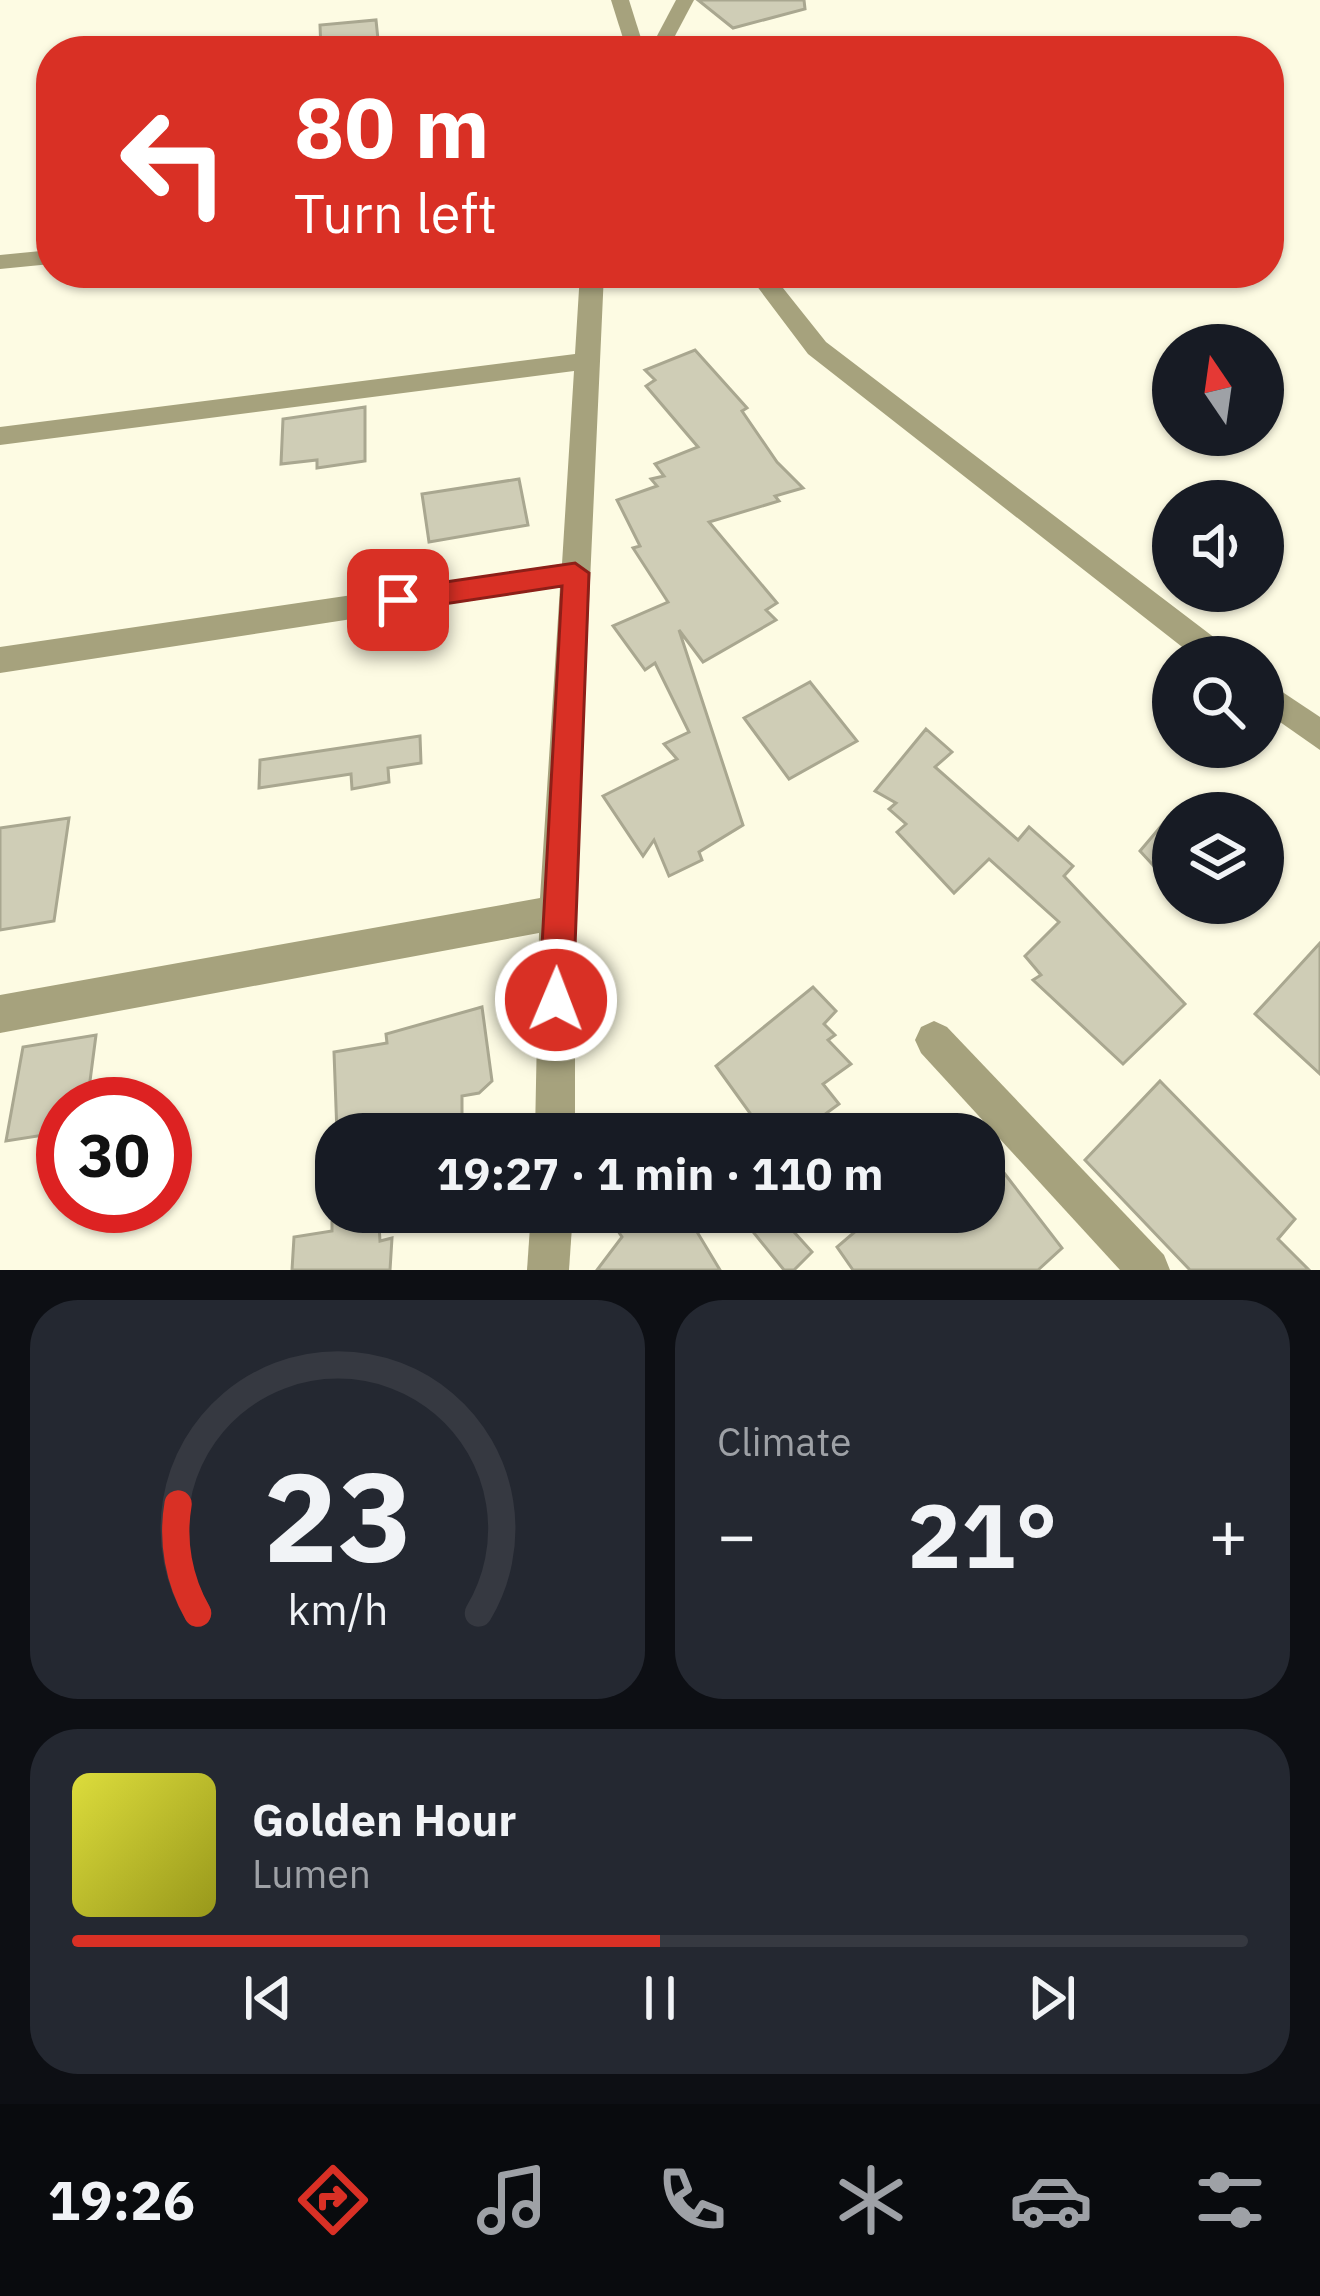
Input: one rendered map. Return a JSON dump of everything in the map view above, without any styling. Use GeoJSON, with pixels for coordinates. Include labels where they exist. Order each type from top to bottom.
{"type":"FeatureCollection","features":[{"type":"Feature","properties":{"kind":"street"},"geometry":{"type":"LineString","coordinates":[[620,0],[631,36]]}},
{"type":"Feature","properties":{"kind":"street"},"geometry":{"type":"LineString","coordinates":[[666,36],[685,0]]}},
{"type":"Feature","properties":{"kind":"street"},"geometry":{"type":"LineString","coordinates":[[0,262],[36,258]]}},
{"type":"Feature","properties":{"kind":"street"},"geometry":{"type":"LineString","coordinates":[[555,1113],[557,911],[591,288]]}},
{"type":"Feature","properties":{"kind":"street"},"geometry":{"type":"LineString","coordinates":[[771,288],[818,348],[1189,636]]}},
{"type":"Feature","properties":{"kind":"street"},"geometry":{"type":"LineString","coordinates":[[0,436],[587,362]]}},
{"type":"Feature","properties":{"kind":"street"},"geometry":{"type":"LineString","coordinates":[[0,661],[575,573]]}},
{"type":"Feature","properties":{"kind":"street"},"geometry":{"type":"LineString","coordinates":[[1284,708],[1320,736]]}},
{"type":"Feature","properties":{"kind":"street"},"geometry":{"type":"LineString","coordinates":[[0,1014],[557,911]]}},
{"type":"Feature","properties":{"kind":"street"},"geometry":{"type":"LineString","coordinates":[[934,1040],[1149,1270]]}},
{"type":"Feature","properties":{"kind":"street"},"geometry":{"type":"LineString","coordinates":[[548,1270],[551,1233]]}},
{"type":"Feature","properties":{"kind":"building"},"geometry":{"type":"Polygon","coordinates":[[[698,0],[804,0],[805,9],[733,28],[698,0]]]}},
{"type":"Feature","properties":{"kind":"building"},"geometry":{"type":"Polygon","coordinates":[[[376,20],[378,36],[320,36],[320,25],[376,20]]]}},
{"type":"Feature","properties":{"kind":"building"},"geometry":{"type":"Polygon","coordinates":[[[695,350],[747,408],[742,411],[777,462],[803,488],[775,496],[779,501],[709,522],[777,603],[766,610],[776,620],[703,662],[679,630],[743,825],[699,852],[702,860],[669,876],[654,840],[643,856],[603,796],[677,759],[664,744],[689,732],[655,663],[645,670],[613,626],[668,602],[633,548],[640,546],[617,500],[657,486],[651,479],[664,476],[655,464],[698,447],[646,386],[655,380],[645,370],[695,350]]]}},
{"type":"Feature","properties":{"kind":"building"},"geometry":{"type":"Polygon","coordinates":[[[365,407],[365,461],[317,468],[317,460],[281,464],[283,419],[365,407]]]}},
{"type":"Feature","properties":{"kind":"building"},"geometry":{"type":"Polygon","coordinates":[[[519,479],[528,525],[429,542],[422,494],[519,479]]]}},
{"type":"Feature","properties":{"kind":"building"},"geometry":{"type":"Polygon","coordinates":[[[810,682],[857,741],[789,779],[744,718],[810,682]]]}},
{"type":"Feature","properties":{"kind":"building"},"geometry":{"type":"Polygon","coordinates":[[[926,729],[952,752],[935,767],[1018,840],[1029,827],[1073,866],[1064,876],[1185,1004],[1123,1064],[1033,980],[1041,975],[1025,956],[1059,922],[989,859],[954,893],[897,832],[906,824],[889,809],[896,803],[875,791],[926,729]]]}},
{"type":"Feature","properties":{"kind":"building"},"geometry":{"type":"Polygon","coordinates":[[[420,736],[421,763],[388,768],[389,782],[352,789],[351,774],[259,788],[260,760],[420,736]]]}},
{"type":"Feature","properties":{"kind":"building"},"geometry":{"type":"Polygon","coordinates":[[[69,818],[54,921],[0,930],[0,828],[69,818]]]}},
{"type":"Feature","properties":{"kind":"building"},"geometry":{"type":"Polygon","coordinates":[[[1152,837],[1152,864],[1140,851],[1152,837]]]}},
{"type":"Feature","properties":{"kind":"building"},"geometry":{"type":"Polygon","coordinates":[[[1320,943],[1320,1074],[1255,1014],[1320,943]]]}},
{"type":"Feature","properties":{"kind":"building"},"geometry":{"type":"Polygon","coordinates":[[[813,987],[836,1011],[824,1024],[835,1035],[828,1040],[851,1064],[823,1084],[839,1104],[827,1113],[750,1113],[716,1066],[813,987]]]}},
{"type":"Feature","properties":{"kind":"building"},"geometry":{"type":"Polygon","coordinates":[[[482,1007],[492,1081],[479,1093],[462,1096],[462,1113],[336,1113],[334,1052],[387,1043],[386,1034],[482,1007]]]}},
{"type":"Feature","properties":{"kind":"building"},"geometry":{"type":"Polygon","coordinates":[[[96,1035],[91,1077],[36,1077],[36,1136],[6,1141],[23,1047],[96,1035]]]}},
{"type":"Feature","properties":{"kind":"building"},"geometry":{"type":"Polygon","coordinates":[[[1160,1081],[1295,1219],[1278,1239],[1309,1270],[1190,1270],[1085,1160],[1160,1081]]]}},
{"type":"Feature","properties":{"kind":"building"},"geometry":{"type":"Polygon","coordinates":[[[1005,1174],[1062,1248],[1038,1270],[853,1270],[837,1247],[853,1233],[1005,1233],[1005,1174]]]}},
{"type":"Feature","properties":{"kind":"building"},"geometry":{"type":"Polygon","coordinates":[[[380,1233],[380,1241],[392,1238],[390,1270],[292,1270],[294,1237],[380,1233]]]}},
{"type":"Feature","properties":{"kind":"building"},"geometry":{"type":"Polygon","coordinates":[[[619,1233],[698,1233],[720,1270],[597,1270],[622,1237],[619,1233]]]}},
{"type":"Feature","properties":{"kind":"building"},"geometry":{"type":"Polygon","coordinates":[[[754,1233],[795,1233],[812,1252],[794,1270],[784,1270],[754,1233]]]}},
{"type":"Feature","properties":{"kind":"route"},"geometry":{"type":"LineString","coordinates":[[398,600],[575,573],[556,1000]]}}]}
